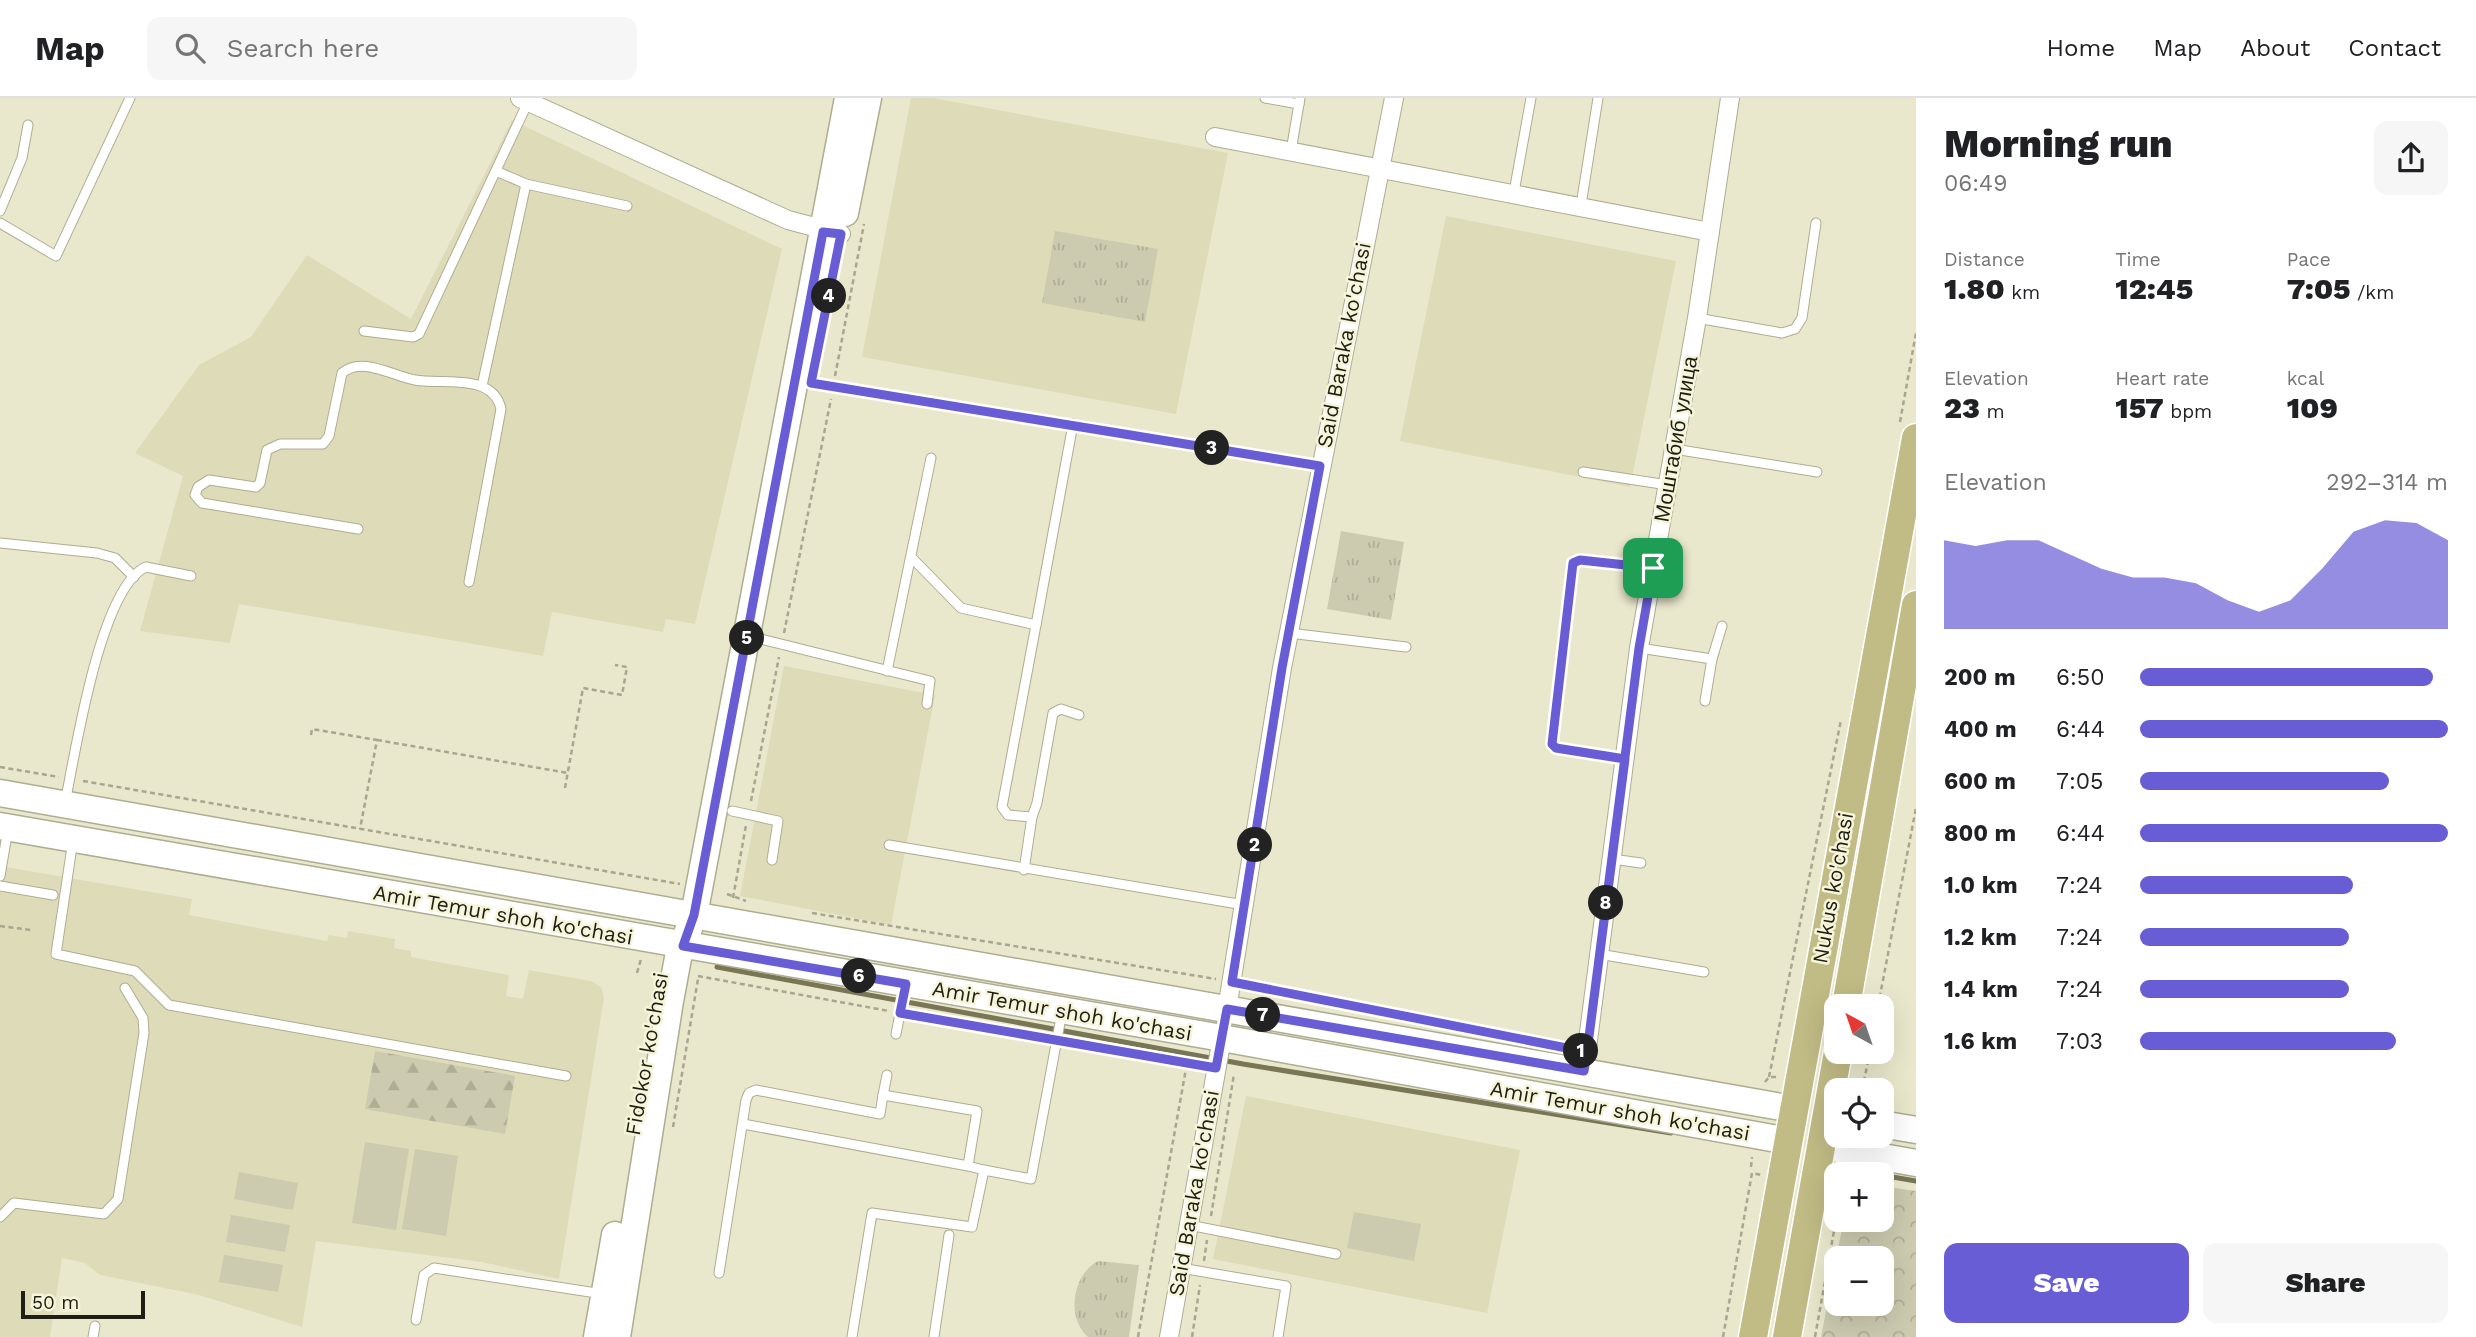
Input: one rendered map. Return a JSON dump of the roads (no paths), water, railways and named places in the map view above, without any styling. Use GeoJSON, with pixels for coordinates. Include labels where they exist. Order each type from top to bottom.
{"type":"FeatureCollection","features":[{"type":"Feature","properties":{"kind":"main road"},"geometry":{"type":"LineString","coordinates":[[703,917],[740,813],[771,641],[813,383],[848,98]]}},
{"type":"Feature","properties":{"kind":"main road"},"geometry":{"type":"LineString","coordinates":[[832,233],[868,98]]}},
{"type":"Feature","properties":{"kind":"main road"},"geometry":{"type":"LineString","coordinates":[[703,917],[813,383]]}},
{"type":"Feature","properties":{"kind":"main road","name":"Nukus ko'chasi"},"geometry":{"type":"LineString","coordinates":[[1753,1337],[1916,438]]}},
{"type":"Feature","properties":{"kind":"main road","name":"Nukus ko'chasi"},"geometry":{"type":"LineString","coordinates":[[1848,994],[1916,605]]}},
{"type":"Feature","properties":{"kind":"main road","name":"Amir Temur shoh ko'chasi"},"geometry":{"type":"LineString","coordinates":[[0,793],[66,791],[703,917],[1824,1114]]}},
{"type":"Feature","properties":{"kind":"main road","name":"Amir Temur shoh ko'chasi"},"geometry":{"type":"LineString","coordinates":[[4,826],[675,945],[903,1000],[1222,1038],[1916,1163]]}},
{"type":"Feature","properties":{"kind":"main road","name":"Fidokor ko'chasi"},"geometry":{"type":"LineString","coordinates":[[597,1337],[675,945],[703,917]]}},
{"type":"Feature","properties":{"kind":"main road","name":"Fidokor ko'chasi"},"geometry":{"type":"LineString","coordinates":[[617,1337],[670,1001],[675,945]]}},
{"type":"Feature","properties":{"kind":"main road","name":"Said Baraka ko'chasi"},"geometry":{"type":"LineString","coordinates":[[1222,1038],[1227,1009]]}},
{"type":"Feature","properties":{"kind":"main road"},"geometry":{"type":"LineString","coordinates":[[1578,1103],[1584,1071]]}},
{"type":"Feature","properties":{"kind":"main road"},"geometry":{"type":"LineString","coordinates":[[1894,1126],[1916,1130]]}},
{"type":"Feature","properties":{"kind":"main road"},"geometry":{"type":"LineString","coordinates":[[1787,1337],[1824,1135]]}},
{"type":"Feature","properties":{"kind":"street","name":"Said Baraka ko'chasi"},"geometry":{"type":"LineString","coordinates":[[1227,1009],[1289,633],[1394,98]]}},
{"type":"Feature","properties":{"kind":"street","name":"Моштабиб улица"},"geometry":{"type":"LineString","coordinates":[[1584,1071],[1639,648],[1697,318],[1730,98]]}},
{"type":"Feature","properties":{"kind":"street"},"geometry":{"type":"LineString","coordinates":[[524,100],[788,220],[832,233]]}},
{"type":"Feature","properties":{"kind":"street"},"geometry":{"type":"LineString","coordinates":[[1214,137],[1514,192],[1710,232]]}},
{"type":"Feature","properties":{"kind":"street","name":"Said Baraka ko'chasi"},"geometry":{"type":"LineString","coordinates":[[1169,1337],[1222,1038]]}},
{"type":"Feature","properties":{"kind":"lane"},"geometry":{"type":"LineString","coordinates":[[0,223],[56,256],[130,98]]}},
{"type":"Feature","properties":{"kind":"lane"},"geometry":{"type":"LineString","coordinates":[[1265,98],[1300,101],[1291,151]]}},
{"type":"Feature","properties":{"kind":"lane"},"geometry":{"type":"LineString","coordinates":[[1514,192],[1531,98]]}},
{"type":"Feature","properties":{"kind":"lane"},"geometry":{"type":"LineString","coordinates":[[1581,205],[1598,98]]}},
{"type":"Feature","properties":{"kind":"lane"},"geometry":{"type":"LineString","coordinates":[[364,331],[413,337],[419,334],[496,171],[524,100]]}},
{"type":"Feature","properties":{"kind":"lane"},"geometry":{"type":"LineString","coordinates":[[0,211],[22,158],[28,124]]}},
{"type":"Feature","properties":{"kind":"lane"},"geometry":{"type":"LineString","coordinates":[[496,171],[526,184],[627,206]]}},
{"type":"Feature","properties":{"kind":"lane"},"geometry":{"type":"LineString","coordinates":[[482,386],[526,184]]}},
{"type":"Feature","properties":{"kind":"lane"},"geometry":{"type":"LineString","coordinates":[[1697,318],[1782,333],[1795,329],[1802,318],[1816,223]]}},
{"type":"Feature","properties":{"kind":"lane"},"geometry":{"type":"LineString","coordinates":[[358,529],[202,503],[195,495],[198,487],[209,480],[256,486],[260,483],[267,450],[274,446],[323,444],[328,436],[342,373],[350,366],[363,366],[417,381],[440,379],[482,386],[499,400],[501,409],[469,582]]}},
{"type":"Feature","properties":{"kind":"lane"},"geometry":{"type":"LineString","coordinates":[[813,383],[1320,466]]}},
{"type":"Feature","properties":{"kind":"lane"},"geometry":{"type":"LineString","coordinates":[[1032,817],[1008,815],[1002,807],[1073,424]]}},
{"type":"Feature","properties":{"kind":"lane"},"geometry":{"type":"LineString","coordinates":[[1674,449],[1817,472]]}},
{"type":"Feature","properties":{"kind":"lane"},"geometry":{"type":"LineString","coordinates":[[887,671],[931,458]]}},
{"type":"Feature","properties":{"kind":"lane"},"geometry":{"type":"LineString","coordinates":[[1583,472],[1668,485]]}},
{"type":"Feature","properties":{"kind":"lane"},"geometry":{"type":"LineString","coordinates":[[0,543],[97,552],[115,558],[134,577]]}},
{"type":"Feature","properties":{"kind":"lane"},"geometry":{"type":"LineString","coordinates":[[911,557],[961,608],[1036,625]]}},
{"type":"Feature","properties":{"kind":"lane"},"geometry":{"type":"LineString","coordinates":[[1625,759],[1556,748],[1552,744],[1573,563],[1580,560],[1653,568]]}},
{"type":"Feature","properties":{"kind":"lane"},"geometry":{"type":"LineString","coordinates":[[66,791],[98,647],[134,577],[146,567],[191,576]]}},
{"type":"Feature","properties":{"kind":"lane"},"geometry":{"type":"LineString","coordinates":[[1705,701],[1712,659],[1722,626]]}},
{"type":"Feature","properties":{"kind":"lane"},"geometry":{"type":"LineString","coordinates":[[1289,633],[1406,646]]}},
{"type":"Feature","properties":{"kind":"lane"},"geometry":{"type":"LineString","coordinates":[[771,641],[930,681],[927,704]]}},
{"type":"Feature","properties":{"kind":"lane"},"geometry":{"type":"LineString","coordinates":[[1639,648],[1712,659]]}},
{"type":"Feature","properties":{"kind":"lane"},"geometry":{"type":"LineString","coordinates":[[1024,870],[1053,713],[1061,709],[1079,715]]}},
{"type":"Feature","properties":{"kind":"lane"},"geometry":{"type":"LineString","coordinates":[[740,813],[778,821],[772,860]]}},
{"type":"Feature","properties":{"kind":"lane"},"geometry":{"type":"LineString","coordinates":[[0,876],[4,826]]}},
{"type":"Feature","properties":{"kind":"lane"},"geometry":{"type":"LineString","coordinates":[[73,838],[56,954],[135,971],[169,1005],[566,1076]]}},
{"type":"Feature","properties":{"kind":"lane"},"geometry":{"type":"LineString","coordinates":[[889,845],[1246,906]]}},
{"type":"Feature","properties":{"kind":"lane"},"geometry":{"type":"LineString","coordinates":[[1612,859],[1641,863]]}},
{"type":"Feature","properties":{"kind":"lane"},"geometry":{"type":"LineString","coordinates":[[0,886],[53,895]]}},
{"type":"Feature","properties":{"kind":"lane"},"geometry":{"type":"LineString","coordinates":[[1600,954],[1704,972]]}},
{"type":"Feature","properties":{"kind":"lane"},"geometry":{"type":"LineString","coordinates":[[0,1217],[14,1203],[104,1213],[118,1199],[144,1033],[143,1018],[125,988]]}},
{"type":"Feature","properties":{"kind":"lane"},"geometry":{"type":"LineString","coordinates":[[896,1034],[903,1000]]}},
{"type":"Feature","properties":{"kind":"lane"},"geometry":{"type":"LineString","coordinates":[[743,1124],[1031,1179],[1061,1017]]}},
{"type":"Feature","properties":{"kind":"lane"},"geometry":{"type":"LineString","coordinates":[[719,1273],[746,1100],[756,1090],[880,1114],[887,1075]]}},
{"type":"Feature","properties":{"kind":"lane"},"geometry":{"type":"LineString","coordinates":[[883,1095],[977,1111],[968,1166]]}},
{"type":"Feature","properties":{"kind":"lane"},"geometry":{"type":"LineString","coordinates":[[852,1337],[872,1213],[972,1227],[984,1170]]}},
{"type":"Feature","properties":{"kind":"lane"},"geometry":{"type":"LineString","coordinates":[[1189,1225],[1336,1254]]}},
{"type":"Feature","properties":{"kind":"lane"},"geometry":{"type":"LineString","coordinates":[[934,1337],[949,1235]]}},
{"type":"Feature","properties":{"kind":"lane"},"geometry":{"type":"LineString","coordinates":[[1181,1268],[1286,1286],[1278,1337]]}},
{"type":"Feature","properties":{"kind":"lane"},"geometry":{"type":"LineString","coordinates":[[416,1320],[424,1275],[434,1269],[604,1294]]}},
{"type":"Feature","properties":{"kind":"lane"},"geometry":{"type":"LineString","coordinates":[[93,1337],[95,1326]]}},
{"type":"Feature","properties":{"kind":"waterway"},"geometry":{"type":"LineString","coordinates":[[717,967],[1243,1064],[1671,1133]]}},
{"type":"Feature","properties":{"kind":"waterway"},"geometry":{"type":"LineString","coordinates":[[1894,1177],[1916,1181]]}}]}
